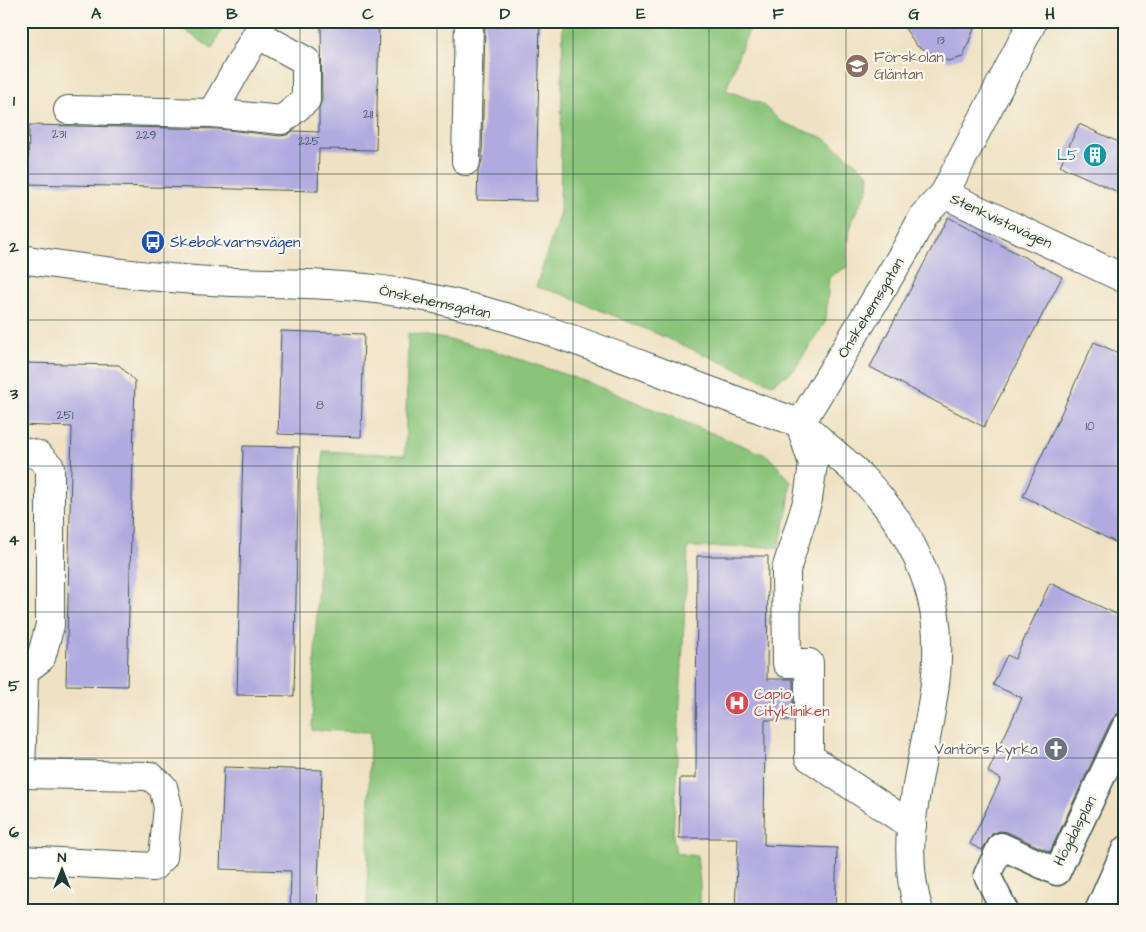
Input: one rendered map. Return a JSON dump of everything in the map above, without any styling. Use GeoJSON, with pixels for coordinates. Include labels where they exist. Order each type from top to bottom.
{"type":"FeatureCollection","features":[{"type":"Feature","properties":{"kind":"street"},"geometry":{"type":"LineString","coordinates":[[466,161],[469,21]]}},
{"type":"Feature","properties":{"kind":"street","name":"Stenkvistavägen"},"geometry":{"type":"LineString","coordinates":[[1033,21],[944,194],[1125,279]]}},
{"type":"Feature","properties":{"kind":"street"},"geometry":{"type":"LineString","coordinates":[[68,110],[212,113],[282,120],[306,100],[306,61],[259,28],[212,113]]}},
{"type":"Feature","properties":{"kind":"street","name":"Önskehemsgatan"},"geometry":{"type":"LineString","coordinates":[[800,424],[906,250],[924,215],[944,194]]}},
{"type":"Feature","properties":{"kind":"street","name":"Önskehemsgatan"},"geometry":{"type":"LineString","coordinates":[[21,259],[74,268],[195,280],[332,286],[396,292],[449,303],[547,329],[800,424],[862,477],[889,509],[910,541],[928,586],[938,635],[937,677],[931,718],[918,780],[910,844],[911,874],[919,911]]}},
{"type":"Feature","properties":{"kind":"street"},"geometry":{"type":"LineString","coordinates":[[800,424],[813,464],[808,499],[786,570],[787,663],[808,663],[809,757],[912,826]]}},
{"type":"Feature","properties":{"kind":"street"},"geometry":{"type":"LineString","coordinates":[[21,451],[38,455],[50,467],[50,625],[41,658],[23,671],[21,774],[150,776],[163,787],[168,807],[163,857],[153,867],[21,860]]}},
{"type":"Feature","properties":{"kind":"street","name":"Högdalsplan"},"geometry":{"type":"LineString","coordinates":[[1005,911],[987,875],[1001,846],[1057,872],[1125,727]]}},
{"type":"Feature","properties":{"kind":"street"},"geometry":{"type":"LineString","coordinates":[[1098,911],[1125,850]]}},
{"type":"Feature","properties":{"kind":"green space"},"geometry":{"type":"Polygon","coordinates":[[[172,21],[226,21],[212,49],[172,21]]]}},
{"type":"Feature","properties":{"kind":"green space"},"geometry":{"type":"Polygon","coordinates":[[[563,21],[754,21],[743,43],[726,90],[762,104],[781,122],[824,138],[869,174],[868,189],[853,218],[847,242],[847,267],[829,277],[826,321],[794,370],[772,384],[559,293],[536,287],[560,212],[563,21]]]}},
{"type":"Feature","properties":{"kind":"green space"},"geometry":{"type":"Polygon","coordinates":[[[408,333],[446,339],[495,351],[587,382],[768,456],[791,481],[788,507],[779,547],[688,547],[673,837],[676,853],[697,856],[700,911],[367,911],[370,732],[312,730],[323,451],[405,455],[408,333]]]}},
{"type":"Feature","properties":{"kind":"building"},"geometry":{"type":"Polygon","coordinates":[[[321,21],[379,21],[376,150],[319,149],[318,191],[28,184],[29,125],[219,129],[280,136],[287,135],[293,131],[319,132],[319,108],[322,100],[321,21]]]}},
{"type":"Feature","properties":{"kind":"building"},"geometry":{"type":"Polygon","coordinates":[[[485,21],[540,21],[536,201],[477,200],[478,171],[482,161],[485,21]]]}},
{"type":"Feature","properties":{"kind":"building"},"geometry":{"type":"Polygon","coordinates":[[[900,21],[977,21],[963,57],[948,61],[917,46],[900,21]]]}},
{"type":"Feature","properties":{"kind":"building","name":"L5"},"geometry":{"type":"Polygon","coordinates":[[[1079,124],[1125,145],[1125,195],[1060,166],[1079,124]]]}},
{"type":"Feature","properties":{"kind":"building"},"geometry":{"type":"Polygon","coordinates":[[[948,217],[1062,277],[984,427],[870,367],[948,217]]]}},
{"type":"Feature","properties":{"kind":"building"},"geometry":{"type":"Polygon","coordinates":[[[281,331],[364,334],[361,437],[278,434],[281,331]]]}},
{"type":"Feature","properties":{"kind":"building"},"geometry":{"type":"Polygon","coordinates":[[[1094,342],[1125,356],[1125,547],[1023,496],[1094,342]]]}},
{"type":"Feature","properties":{"kind":"building"},"geometry":{"type":"Polygon","coordinates":[[[21,363],[119,365],[135,381],[127,686],[66,685],[72,427],[21,425],[21,363]]]}},
{"type":"Feature","properties":{"kind":"building"},"geometry":{"type":"Polygon","coordinates":[[[243,446],[299,447],[294,696],[237,695],[243,446]]]}},
{"type":"Feature","properties":{"kind":"building"},"geometry":{"type":"Polygon","coordinates":[[[697,556],[768,556],[767,679],[793,679],[793,720],[765,720],[764,845],[837,848],[835,911],[735,911],[738,838],[679,838],[680,778],[696,778],[697,556]]]}},
{"type":"Feature","properties":{"kind":"building","name":"Vantörs kyrka"},"geometry":{"type":"Polygon","coordinates":[[[1050,583],[1125,618],[1125,712],[1117,714],[1111,721],[1050,852],[1007,832],[1000,831],[992,834],[982,850],[970,844],[1001,779],[988,772],[1022,698],[993,685],[1007,655],[1015,659],[1050,583]]]}},
{"type":"Feature","properties":{"kind":"building"},"geometry":{"type":"Polygon","coordinates":[[[224,767],[322,770],[317,911],[290,911],[291,871],[220,869],[224,767]]]}},
{"type":"Feature","properties":{"kind":"place","name":"Förskolan Gläntan"},"geometry":{"type":"Point","coordinates":[857,66]}},
{"type":"Feature","properties":{"kind":"place","name":"L5"},"geometry":{"type":"Point","coordinates":[1095,155]}},
{"type":"Feature","properties":{"kind":"place","name":"Skebokvarnsvägen"},"geometry":{"type":"Point","coordinates":[153,242]}},
{"type":"Feature","properties":{"kind":"place","name":"Capio Citykliniken"},"geometry":{"type":"Point","coordinates":[737,703]}},
{"type":"Feature","properties":{"kind":"place","name":"Vantörs kyrka"},"geometry":{"type":"Point","coordinates":[1056,749]}}]}
